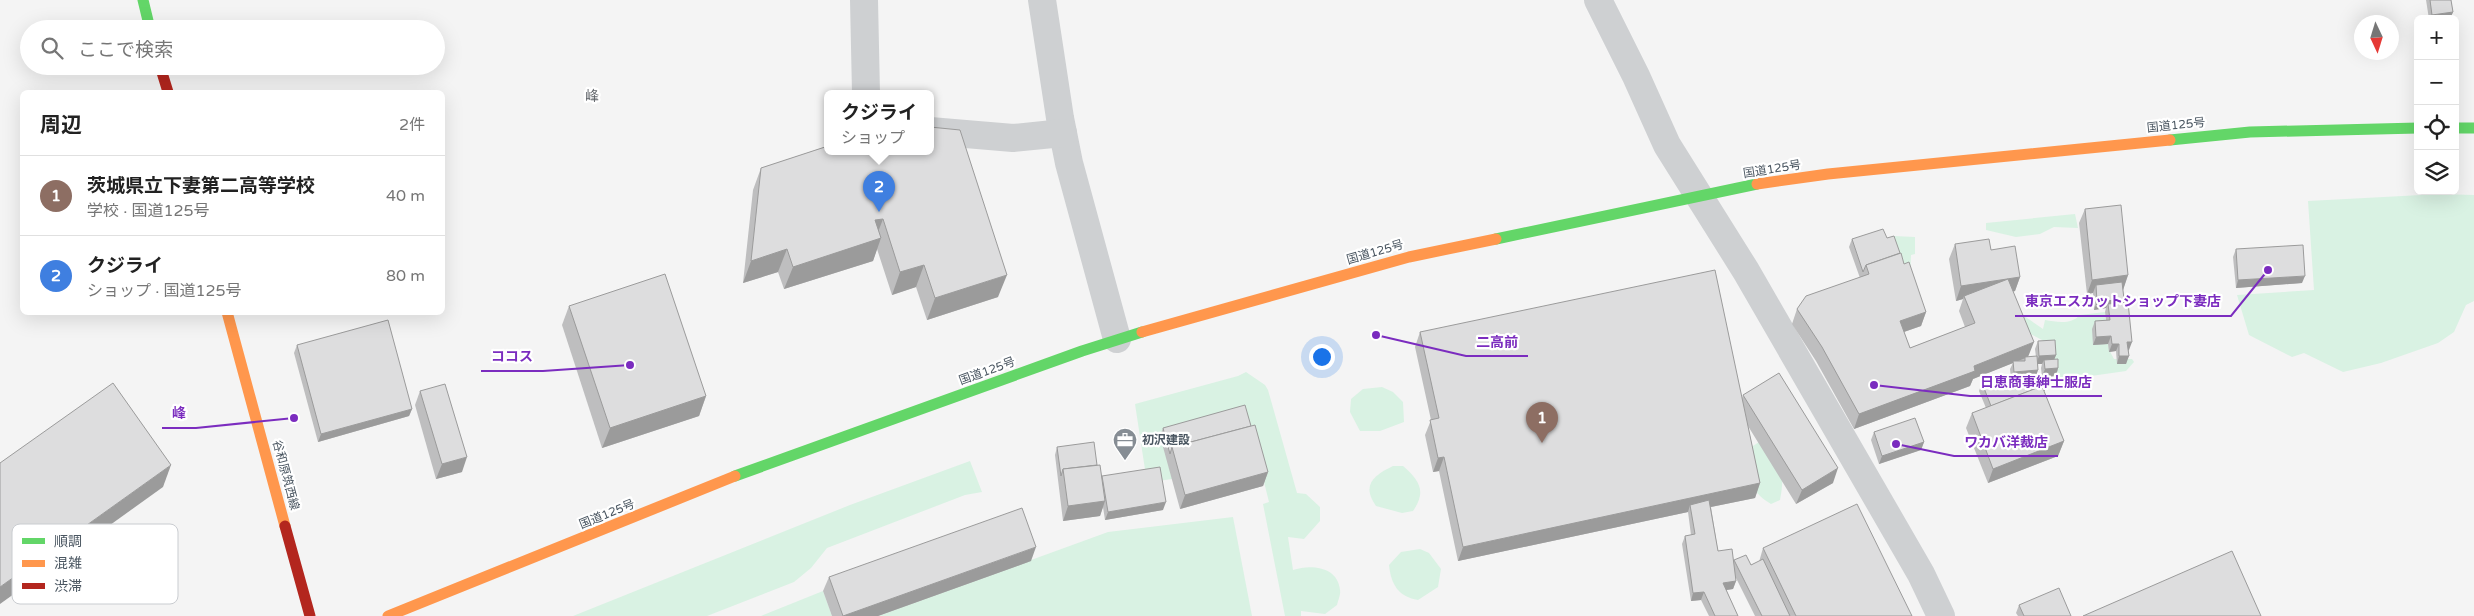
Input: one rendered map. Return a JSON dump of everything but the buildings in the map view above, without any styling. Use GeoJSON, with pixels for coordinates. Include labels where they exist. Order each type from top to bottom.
{"type":"FeatureCollection","features":[{"type":"Feature","properties":{"kind":"main road"},"geometry":{"type":"LineString","coordinates":[[142,0],[148,20]]}},
{"type":"Feature","properties":{"kind":"main road"},"geometry":{"type":"LineString","coordinates":[[163,75],[167,90]]}},
{"type":"Feature","properties":{"kind":"main road","name":"国道125号"},"geometry":{"type":"LineString","coordinates":[[388,616],[770,462],[1117,339],[1409,257],[1699,196],[1828,174],[2231,134],[2414,128]]}},
{"type":"Feature","properties":{"kind":"main road"},"geometry":{"type":"LineString","coordinates":[[2459,128],[2474,128]]}},
{"type":"Feature","properties":{"kind":"main road","name":"谷和原筑西線"},"geometry":{"type":"LineString","coordinates":[[228,315],[310,616]]}},
{"type":"Feature","properties":{"kind":"street"},"geometry":{"type":"LineString","coordinates":[[864,0],[866,90]]}},
{"type":"Feature","properties":{"kind":"street"},"geometry":{"type":"LineString","coordinates":[[1042,0],[1063,133],[1085,224],[1117,339]]}},
{"type":"Feature","properties":{"kind":"street"},"geometry":{"type":"LineString","coordinates":[[1598,0],[1636,76],[1667,146],[1746,271],[1922,574],[1942,616]]}},
{"type":"Feature","properties":{"kind":"street"},"geometry":{"type":"LineString","coordinates":[[934,131],[1012,138],[1063,133]]}},
{"type":"Feature","properties":{"kind":"green space"},"geometry":{"type":"Polygon","coordinates":[[[2421,195],[2474,195],[2474,301],[2466,305],[2454,332],[2438,343],[2381,363],[2343,372],[2304,353],[2292,357],[2249,335],[2237,295],[2314,290],[2308,201],[2421,195]]]}},
{"type":"Feature","properties":{"kind":"green space"},"geometry":{"type":"Polygon","coordinates":[[[2075,214],[2078,228],[2054,227],[2040,234],[2016,237],[1986,230],[1986,223],[2075,214]]]}},
{"type":"Feature","properties":{"kind":"green space"},"geometry":{"type":"Polygon","coordinates":[[[1894,236],[1915,237],[1915,254],[1911,255],[1910,279],[1892,244],[1894,236]]]}},
{"type":"Feature","properties":{"kind":"green space"},"geometry":{"type":"Polygon","coordinates":[[[2014,309],[2043,329],[2045,320],[2068,322],[2080,315],[2105,312],[2111,354],[2114,359],[2132,359],[2134,362],[2126,371],[2070,379],[2059,377],[2049,372],[2044,341],[2027,332],[2014,309]]]}},
{"type":"Feature","properties":{"kind":"green space"},"geometry":{"type":"Polygon","coordinates":[[[1246,372],[1265,385],[1268,390],[1297,493],[1306,494],[1320,507],[1320,521],[1304,539],[1288,537],[1293,570],[1315,567],[1329,572],[1338,582],[1340,595],[1337,605],[1325,614],[1301,611],[1301,616],[1285,616],[1263,504],[1269,502],[1245,406],[1172,479],[1158,481],[1146,476],[1135,404],[1238,376],[1246,372]]]}},
{"type":"Feature","properties":{"kind":"green space"},"geometry":{"type":"Polygon","coordinates":[[[1382,387],[1393,392],[1403,402],[1404,422],[1380,431],[1360,431],[1350,412],[1351,399],[1363,389],[1382,387]]]}},
{"type":"Feature","properties":{"kind":"green space"},"geometry":{"type":"Polygon","coordinates":[[[1759,442],[1772,456],[1782,474],[1780,500],[1771,504],[1763,499],[1751,481],[1747,450],[1759,442]]]}},
{"type":"Feature","properties":{"kind":"green space"},"geometry":{"type":"Polygon","coordinates":[[[970,461],[982,492],[965,495],[827,548],[811,568],[794,582],[707,616],[573,616],[850,505],[970,461]]]}},
{"type":"Feature","properties":{"kind":"green space"},"geometry":{"type":"Polygon","coordinates":[[[1393,466],[1403,466],[1417,481],[1420,498],[1413,511],[1402,513],[1376,506],[1372,499],[1370,486],[1375,477],[1393,466]]]}},
{"type":"Feature","properties":{"kind":"green space"},"geometry":{"type":"Polygon","coordinates":[[[1233,517],[1252,616],[878,616],[1108,532],[1233,517]]]}},
{"type":"Feature","properties":{"kind":"green space"},"geometry":{"type":"Polygon","coordinates":[[[1420,549],[1429,553],[1441,569],[1438,587],[1418,600],[1406,596],[1397,589],[1389,565],[1401,552],[1420,549]]]}},
{"type":"Feature","properties":{"kind":"green space"},"geometry":{"type":"Polygon","coordinates":[[[823,591],[832,616],[761,616],[823,591]]]}},
{"type":"Feature","properties":{"kind":"traffic: fast"},"geometry":{"type":"LineString","coordinates":[[143,0],[148,20]]}},
{"type":"Feature","properties":{"kind":"traffic: fast"},"geometry":{"type":"LineString","coordinates":[[2170,140],[2250,132],[2414,128]]}},
{"type":"Feature","properties":{"kind":"traffic: fast"},"geometry":{"type":"LineString","coordinates":[[2459,128],[2474,128]]}},
{"type":"Feature","properties":{"kind":"traffic: fast"},"geometry":{"type":"LineString","coordinates":[[1496,239],[1757,184]]}},
{"type":"Feature","properties":{"kind":"traffic: fast"},"geometry":{"type":"LineString","coordinates":[[735,476],[1082,351],[1142,332]]}},
{"type":"Feature","properties":{"kind":"traffic: slow"},"geometry":{"type":"LineString","coordinates":[[1757,184],[1828,174],[2170,140]]}},
{"type":"Feature","properties":{"kind":"traffic: slow"},"geometry":{"type":"LineString","coordinates":[[1142,332],[1409,257],[1496,239]]}},
{"type":"Feature","properties":{"kind":"traffic: slow"},"geometry":{"type":"LineString","coordinates":[[228,315],[285,526]]}},
{"type":"Feature","properties":{"kind":"traffic: slow"},"geometry":{"type":"LineString","coordinates":[[388,616],[735,476]]}},
{"type":"Feature","properties":{"kind":"traffic: jam"},"geometry":{"type":"LineString","coordinates":[[163,75],[167,90]]}},
{"type":"Feature","properties":{"kind":"traffic: jam"},"geometry":{"type":"LineString","coordinates":[[285,526],[310,616]]}},
{"type":"Feature","properties":{"kind":"place","name":"クジライ"},"geometry":{"type":"Point","coordinates":[879,212]}},
{"type":"Feature","properties":{"kind":"place","name":"東京エスカットショップ下妻店"},"geometry":{"type":"Point","coordinates":[2268,270]}},
{"type":"Feature","properties":{"kind":"place","name":"二高前"},"geometry":{"type":"Point","coordinates":[1376,335]}},
{"type":"Feature","properties":{"kind":"place","name":"ココス"},"geometry":{"type":"Point","coordinates":[630,365]}},
{"type":"Feature","properties":{"kind":"place","name":"日恵商事紳士服店"},"geometry":{"type":"Point","coordinates":[1874,385]}},
{"type":"Feature","properties":{"kind":"place","name":"峰"},"geometry":{"type":"Point","coordinates":[294,418]}},
{"type":"Feature","properties":{"kind":"place","name":"茨城県立下妻第二高等学校"},"geometry":{"type":"Point","coordinates":[1542,443]}},
{"type":"Feature","properties":{"kind":"place","name":"ワカバ洋裁店"},"geometry":{"type":"Point","coordinates":[1896,444]}},
{"type":"Feature","properties":{"kind":"place","name":"初沢建設"},"geometry":{"type":"Point","coordinates":[1125,461]}},
{"type":"Feature","properties":{"kind":"district","name":"峰"},"geometry":{"type":"Point","coordinates":[592,96]}}]}
